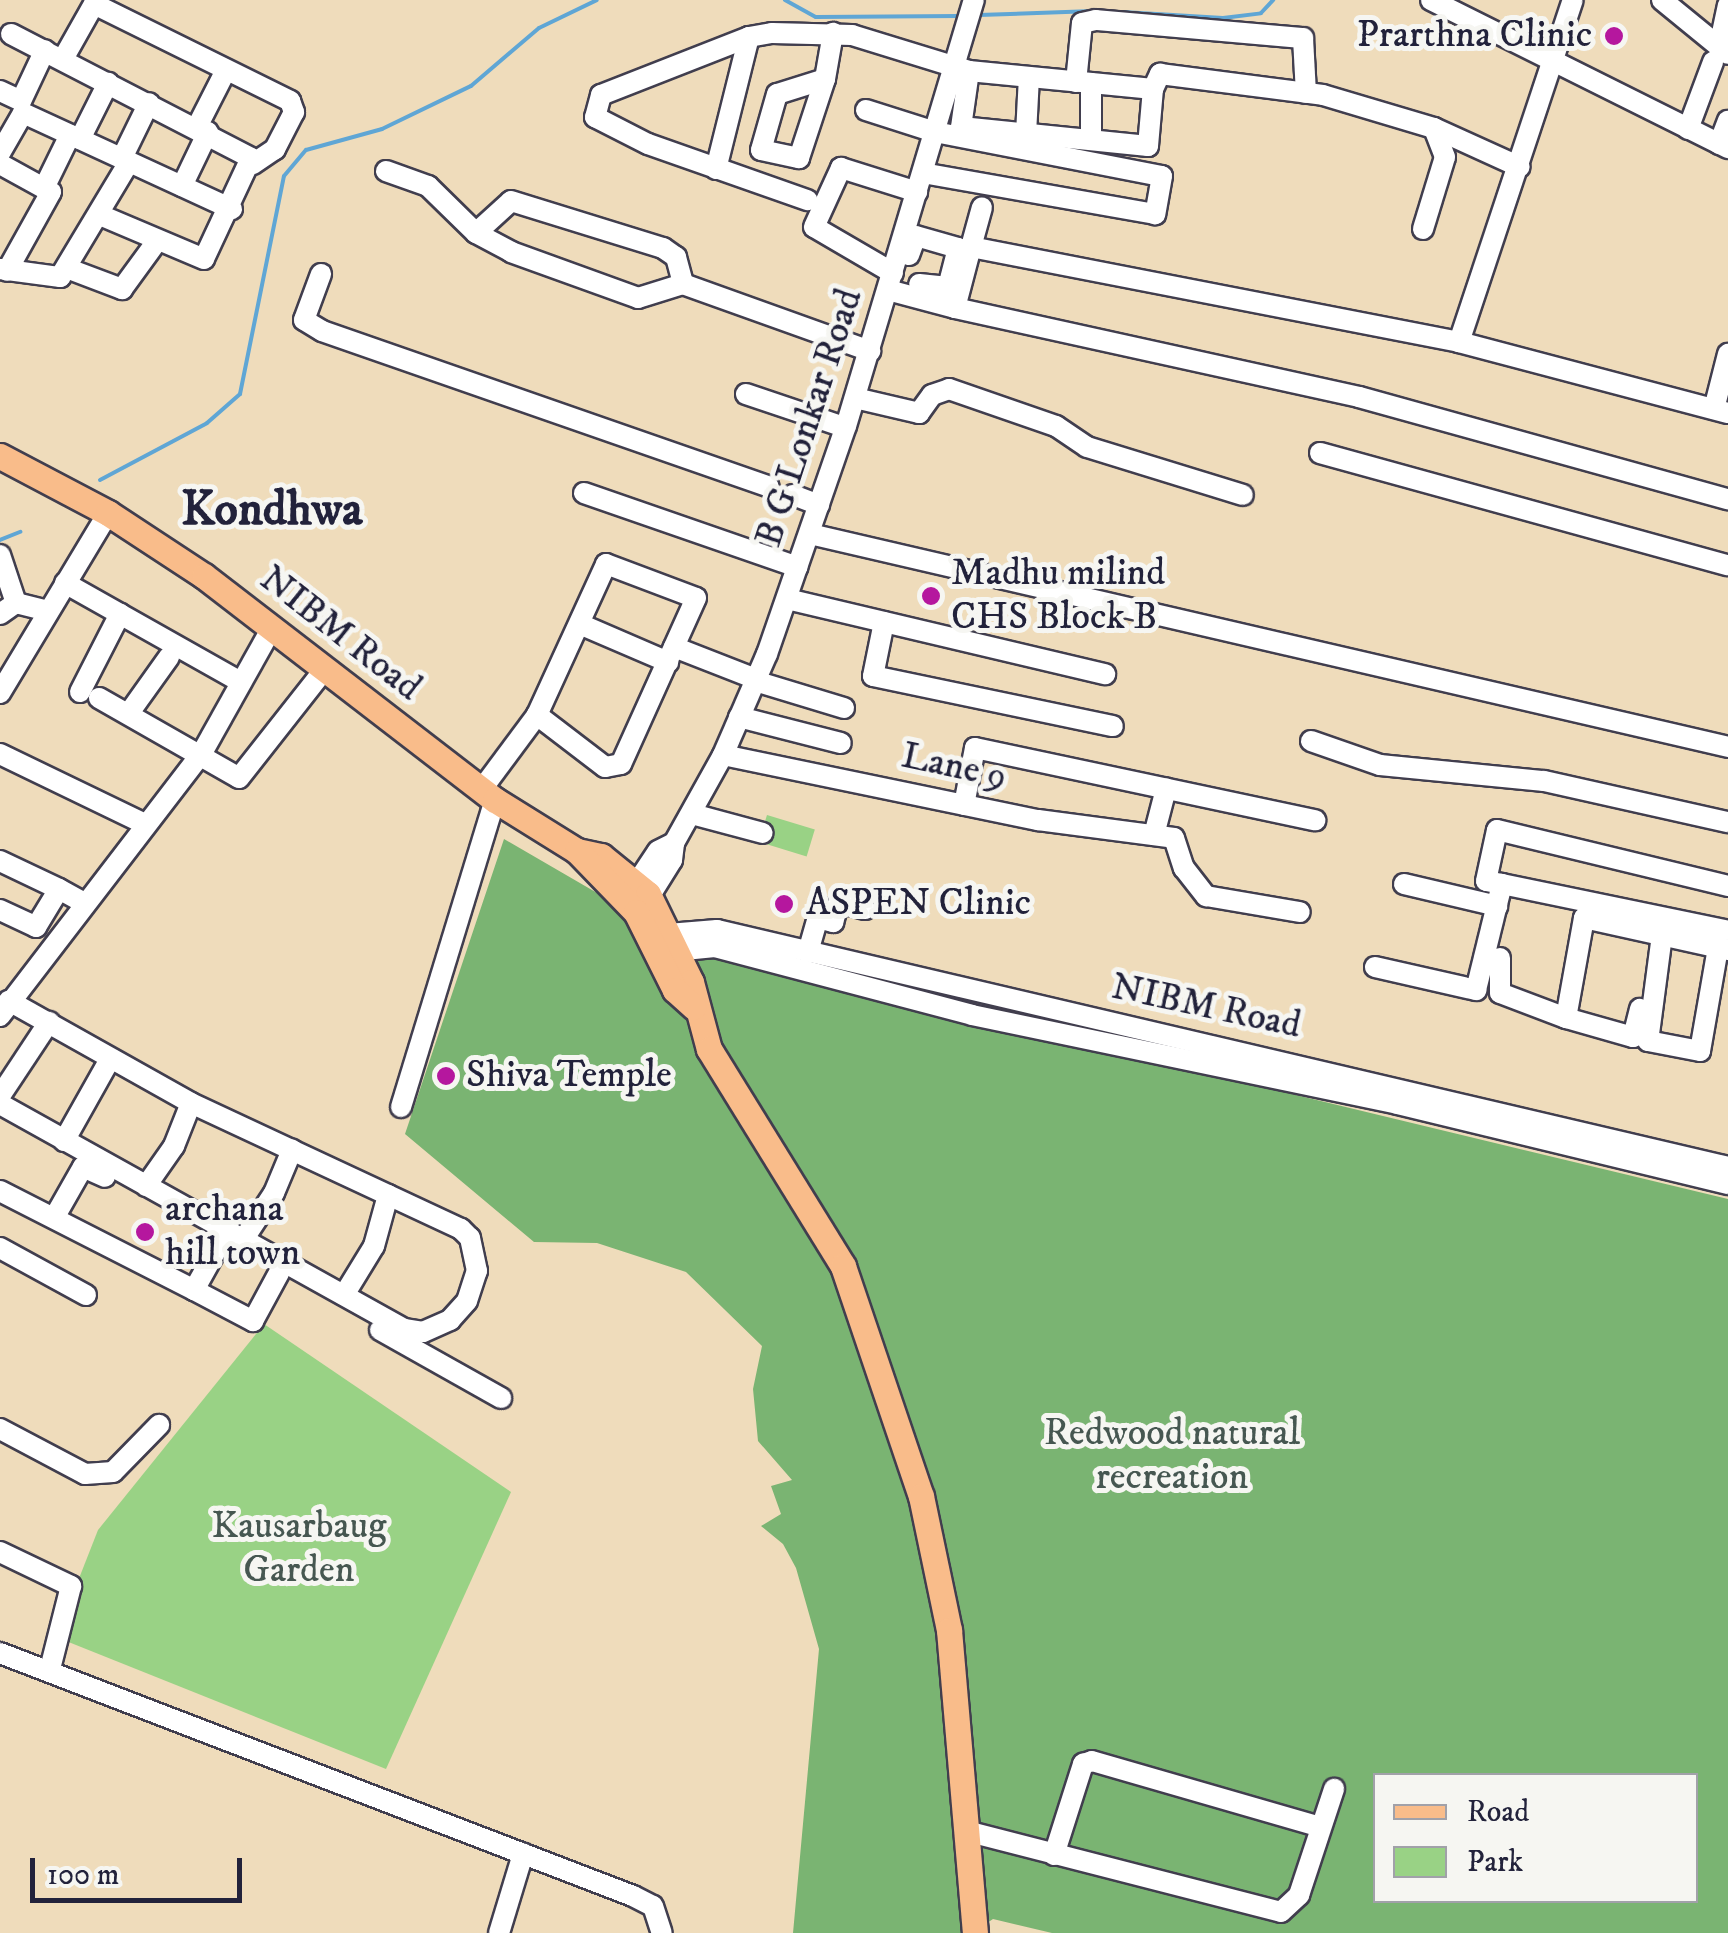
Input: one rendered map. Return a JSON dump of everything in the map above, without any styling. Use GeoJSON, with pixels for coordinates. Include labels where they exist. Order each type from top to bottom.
{"type":"FeatureCollection","features":[{"type":"Feature","properties":{"kind":"main road","name":"NIBM Road"},"geometry":{"type":"LineString","coordinates":[[0,456],[108,513],[272,628],[489,794],[577,851],[637,898],[663,943],[676,990],[694,1007],[744,1110],[828,1233],[921,1496],[949,1630],[975,1933]]}},
{"type":"Feature","properties":{"kind":"street","name":"B G Lonkar Road"},"geometry":{"type":"LineString","coordinates":[[637,898],[658,852],[674,843],[723,755],[787,599],[897,269],[935,132],[961,69],[966,25],[974,0]]}},
{"type":"Feature","properties":{"kind":"street"},"geometry":{"type":"LineString","coordinates":[[1431,0],[1724,146],[1728,121]]}},
{"type":"Feature","properties":{"kind":"street"},"geometry":{"type":"LineString","coordinates":[[1459,342],[1573,0]]}},
{"type":"Feature","properties":{"kind":"street"},"geometry":{"type":"LineString","coordinates":[[1662,0],[1720,54]]}},
{"type":"Feature","properties":{"kind":"street"},"geometry":{"type":"LineString","coordinates":[[0,152],[54,54],[94,4],[294,107],[275,149],[253,164],[204,258],[102,216]]}},
{"type":"Feature","properties":{"kind":"street"},"geometry":{"type":"LineString","coordinates":[[1688,129],[1720,54],[1728,5]]}},
{"type":"Feature","properties":{"kind":"street"},"geometry":{"type":"LineString","coordinates":[[1091,140],[1082,23],[1096,20],[1303,38],[1306,93]]}},
{"type":"Feature","properties":{"kind":"street"},"geometry":{"type":"LineString","coordinates":[[825,79],[832,33]]}},
{"type":"Feature","properties":{"kind":"street"},"geometry":{"type":"LineString","coordinates":[[808,200],[716,169],[608,124],[595,117],[593,107],[619,86],[750,37],[832,33],[961,69],[1154,89]]}},
{"type":"Feature","properties":{"kind":"street"},"geometry":{"type":"LineString","coordinates":[[11,34],[247,151],[253,164]]}},
{"type":"Feature","properties":{"kind":"street"},"geometry":{"type":"LineString","coordinates":[[716,169],[750,37]]}},
{"type":"Feature","properties":{"kind":"street"},"geometry":{"type":"LineString","coordinates":[[961,69],[960,126],[1150,145],[1154,89],[1160,74],[1306,93],[1434,128],[1520,167]]}},
{"type":"Feature","properties":{"kind":"street"},"geometry":{"type":"LineString","coordinates":[[182,186],[226,70]]}},
{"type":"Feature","properties":{"kind":"street"},"geometry":{"type":"LineString","coordinates":[[1026,134],[1029,77]]}},
{"type":"Feature","properties":{"kind":"street"},"geometry":{"type":"LineString","coordinates":[[44,188],[108,83]]}},
{"type":"Feature","properties":{"kind":"street"},"geometry":{"type":"LineString","coordinates":[[0,91],[75,137],[232,209]]}},
{"type":"Feature","properties":{"kind":"street"},"geometry":{"type":"LineString","coordinates":[[0,164],[51,192],[3,270],[50,280],[70,269],[102,216],[149,103]]}},
{"type":"Feature","properties":{"kind":"street"},"geometry":{"type":"LineString","coordinates":[[866,110],[935,132],[1162,176],[1155,214],[842,168],[814,226],[897,269],[955,308],[1358,396],[1728,499]]}},
{"type":"Feature","properties":{"kind":"street"},"geometry":{"type":"LineString","coordinates":[[1423,229],[1446,157],[1434,128]]}},
{"type":"Feature","properties":{"kind":"street"},"geometry":{"type":"LineString","coordinates":[[386,171],[428,186],[476,233],[638,298],[683,284],[870,351]]}},
{"type":"Feature","properties":{"kind":"street"},"geometry":{"type":"LineString","coordinates":[[476,233],[511,201],[663,248],[676,258],[683,284]]}},
{"type":"Feature","properties":{"kind":"street"},"geometry":{"type":"LineString","coordinates":[[897,269],[905,280],[942,290],[959,275],[982,208]]}},
{"type":"Feature","properties":{"kind":"street"},"geometry":{"type":"LineString","coordinates":[[897,269],[916,236],[955,246],[959,275],[955,308]]}},
{"type":"Feature","properties":{"kind":"street"},"geometry":{"type":"LineString","coordinates":[[70,269],[122,290],[157,241]]}},
{"type":"Feature","properties":{"kind":"street"},"geometry":{"type":"LineString","coordinates":[[971,247],[1459,342],[1721,411],[1728,354]]}},
{"type":"Feature","properties":{"kind":"street"},"geometry":{"type":"LineString","coordinates":[[321,274],[304,320],[322,331],[768,487]]}},
{"type":"Feature","properties":{"kind":"street"},"geometry":{"type":"LineString","coordinates":[[855,398],[919,413],[932,395],[949,389],[1056,426],[1086,447],[1242,495]]}},
{"type":"Feature","properties":{"kind":"street"},"geometry":{"type":"LineString","coordinates":[[746,394],[844,427]]}},
{"type":"Feature","properties":{"kind":"street"},"geometry":{"type":"LineString","coordinates":[[1320,453],[1728,566]]}},
{"type":"Feature","properties":{"kind":"street"},"geometry":{"type":"LineString","coordinates":[[584,493],[798,567]]}},
{"type":"Feature","properties":{"kind":"street"},"geometry":{"type":"LineString","coordinates":[[792,495],[819,505]]}},
{"type":"Feature","properties":{"kind":"street"},"geometry":{"type":"LineString","coordinates":[[0,693],[108,513]]}},
{"type":"Feature","properties":{"kind":"street"},"geometry":{"type":"LineString","coordinates":[[810,534],[1728,747]]}},
{"type":"Feature","properties":{"kind":"street"},"geometry":{"type":"LineString","coordinates":[[0,555],[8,609],[48,611]]}},
{"type":"Feature","properties":{"kind":"street"},"geometry":{"type":"LineString","coordinates":[[401,1107],[489,794],[537,716],[606,564],[696,598],[621,764],[606,767],[537,716]]}},
{"type":"Feature","properties":{"kind":"street"},"geometry":{"type":"LineString","coordinates":[[65,583],[241,682]]}},
{"type":"Feature","properties":{"kind":"street"},"geometry":{"type":"LineString","coordinates":[[787,599],[1105,674]]}},
{"type":"Feature","properties":{"kind":"street"},"geometry":{"type":"LineString","coordinates":[[120,614],[89,695],[202,753],[232,776],[244,774],[324,670]]}},
{"type":"Feature","properties":{"kind":"street"},"geometry":{"type":"LineString","coordinates":[[884,622],[873,676],[1112,726]]}},
{"type":"Feature","properties":{"kind":"street"},"geometry":{"type":"LineString","coordinates":[[582,624],[844,708]]}},
{"type":"Feature","properties":{"kind":"street"},"geometry":{"type":"LineString","coordinates":[[54,1218],[83,1167],[344,1295],[404,1329],[423,1332],[450,1320],[468,1301],[477,1271],[470,1238],[191,1103],[6,998],[202,753],[272,628]]}},
{"type":"Feature","properties":{"kind":"street"},"geometry":{"type":"LineString","coordinates":[[128,713],[169,657]]}},
{"type":"Feature","properties":{"kind":"street"},"geometry":{"type":"LineString","coordinates":[[739,718],[841,742]]}},
{"type":"Feature","properties":{"kind":"street"},"geometry":{"type":"LineString","coordinates":[[1311,741],[1380,765],[1544,781],[1728,822]]}},
{"type":"Feature","properties":{"kind":"street"},"geometry":{"type":"LineString","coordinates":[[964,805],[975,748],[1315,820]]}},
{"type":"Feature","properties":{"kind":"street"},"geometry":{"type":"LineString","coordinates":[[0,754],[145,824]]}},
{"type":"Feature","properties":{"kind":"street","name":"Lane 9"},"geometry":{"type":"LineString","coordinates":[[723,755],[964,805],[1164,836]]}},
{"type":"Feature","properties":{"kind":"street"},"geometry":{"type":"LineString","coordinates":[[1166,789],[1164,836],[1206,896],[1300,912]]}},
{"type":"Feature","properties":{"kind":"street"},"geometry":{"type":"LineString","coordinates":[[692,814],[763,832]]}},
{"type":"Feature","properties":{"kind":"street"},"geometry":{"type":"LineString","coordinates":[[1725,943],[1486,880],[1497,830],[1728,886]]}},
{"type":"Feature","properties":{"kind":"street"},"geometry":{"type":"LineString","coordinates":[[0,861],[84,903]]}},
{"type":"Feature","properties":{"kind":"street"},"geometry":{"type":"LineString","coordinates":[[1404,884],[1504,908]]}},
{"type":"Feature","properties":{"kind":"street"},"geometry":{"type":"LineString","coordinates":[[1502,884],[1504,908],[1496,988],[1566,1018],[1633,1037],[1656,934]]}},
{"type":"Feature","properties":{"kind":"street"},"geometry":{"type":"LineString","coordinates":[[0,910],[36,927],[59,889]]}},
{"type":"Feature","properties":{"kind":"street"},"geometry":{"type":"LineString","coordinates":[[808,952],[818,918],[833,922],[839,902],[866,909]]}},
{"type":"Feature","properties":{"kind":"street"},"geometry":{"type":"LineString","coordinates":[[1376,967],[1476,990],[1504,908]]}},
{"type":"Feature","properties":{"kind":"street"},"geometry":{"type":"LineString","coordinates":[[1566,1018],[1584,918],[1656,934],[1725,943]]}},
{"type":"Feature","properties":{"kind":"street"},"geometry":{"type":"LineString","coordinates":[[1656,934],[1648,1041],[1700,1051],[1725,943]]}},
{"type":"Feature","properties":{"kind":"street","name":"NIBM Road"},"geometry":{"type":"LineString","coordinates":[[663,943],[716,938],[808,952],[1728,1167]]}},
{"type":"Feature","properties":{"kind":"street","name":"NIBM Road"},"geometry":{"type":"LineString","coordinates":[[716,938],[972,1015],[1397,1104],[1728,1184]]}},
{"type":"Feature","properties":{"kind":"street"},"geometry":{"type":"LineString","coordinates":[[0,1096],[49,1022]]}},
{"type":"Feature","properties":{"kind":"street"},"geometry":{"type":"LineString","coordinates":[[64,1141],[110,1059]]}},
{"type":"Feature","properties":{"kind":"street"},"geometry":{"type":"LineString","coordinates":[[146,1186],[174,1146],[191,1103]]}},
{"type":"Feature","properties":{"kind":"street"},"geometry":{"type":"LineString","coordinates":[[0,1104],[146,1186],[279,1273],[501,1398]]}},
{"type":"Feature","properties":{"kind":"street"},"geometry":{"type":"LineString","coordinates":[[194,1290],[274,1193],[292,1150]]}},
{"type":"Feature","properties":{"kind":"street"},"geometry":{"type":"LineString","coordinates":[[0,1191],[253,1321],[279,1273]]}},
{"type":"Feature","properties":{"kind":"street"},"geometry":{"type":"LineString","coordinates":[[344,1295],[374,1246],[388,1196]]}},
{"type":"Feature","properties":{"kind":"street"},"geometry":{"type":"LineString","coordinates":[[0,1248],[86,1295]]}},
{"type":"Feature","properties":{"kind":"street"},"geometry":{"type":"LineString","coordinates":[[0,1430],[85,1474],[113,1472],[159,1424]]}},
{"type":"Feature","properties":{"kind":"street"},"geometry":{"type":"LineString","coordinates":[[0,1552],[71,1586],[50,1669]]}},
{"type":"Feature","properties":{"kind":"street"},"geometry":{"type":"LineString","coordinates":[[0,1653],[50,1669],[653,1906],[662,1933]]}},
{"type":"Feature","properties":{"kind":"street"},"geometry":{"type":"LineString","coordinates":[[1054,1854],[1083,1764],[1092,1760],[1322,1827]]}},
{"type":"Feature","properties":{"kind":"street"},"geometry":{"type":"LineString","coordinates":[[966,1831],[1281,1912],[1300,1895],[1334,1790]]}},
{"type":"Feature","properties":{"kind":"street"},"geometry":{"type":"LineString","coordinates":[[499,1933],[523,1854]]}},
{"type":"Feature","properties":{"kind":"green space"},"geometry":{"type":"Polygon","coordinates":[[[767,815],[815,830],[807,856],[759,842],[767,815]]]}},
{"type":"Feature","properties":{"kind":"green space","name":"Redwood natural recreation"},"geometry":{"type":"Polygon","coordinates":[[[504,839],[697,951],[1728,1199],[1728,1933],[1052,1933],[993,1919],[972,1933],[793,1933],[819,1649],[796,1568],[783,1544],[761,1526],[781,1514],[771,1486],[792,1480],[758,1441],[753,1389],[762,1346],[686,1272],[597,1243],[534,1242],[405,1134],[504,839]]]}},
{"type":"Feature","properties":{"kind":"green space","name":"Kausarbaug Garden"},"geometry":{"type":"Polygon","coordinates":[[[264,1324],[511,1492],[386,1769],[56,1637],[98,1530],[264,1324]]]}},
{"type":"Feature","properties":{"kind":"waterway"},"geometry":{"type":"LineString","coordinates":[[100,480],[207,423],[240,394],[284,176],[306,150],[382,129],[471,86],[539,28],[597,0]]}},
{"type":"Feature","properties":{"kind":"waterway"},"geometry":{"type":"LineString","coordinates":[[785,0],[816,17],[959,16]]}},
{"type":"Feature","properties":{"kind":"waterway"},"geometry":{"type":"LineString","coordinates":[[1123,12],[1223,18],[1261,13],[1273,0]]}},
{"type":"Feature","properties":{"kind":"waterway"},"geometry":{"type":"LineString","coordinates":[[979,15],[1094,11]]}},
{"type":"Feature","properties":{"kind":"waterway"},"geometry":{"type":"LineString","coordinates":[[0,540],[20,532]]}},
{"type":"Feature","properties":{"kind":"place","name":"Prarthna Clinic"},"geometry":{"type":"Point","coordinates":[1614,36]}},
{"type":"Feature","properties":{"kind":"place","name":"Madhu milind CHS Block B"},"geometry":{"type":"Point","coordinates":[931,596]}},
{"type":"Feature","properties":{"kind":"place","name":"ASPEN Clinic"},"geometry":{"type":"Point","coordinates":[784,904]}},
{"type":"Feature","properties":{"kind":"place","name":"Shiva Temple"},"geometry":{"type":"Point","coordinates":[446,1076]}},
{"type":"Feature","properties":{"kind":"place","name":"archana hill town"},"geometry":{"type":"Point","coordinates":[145,1232]}},
{"type":"Feature","properties":{"kind":"district","name":"Kondhwa"},"geometry":{"type":"Point","coordinates":[272,511]}}]}
